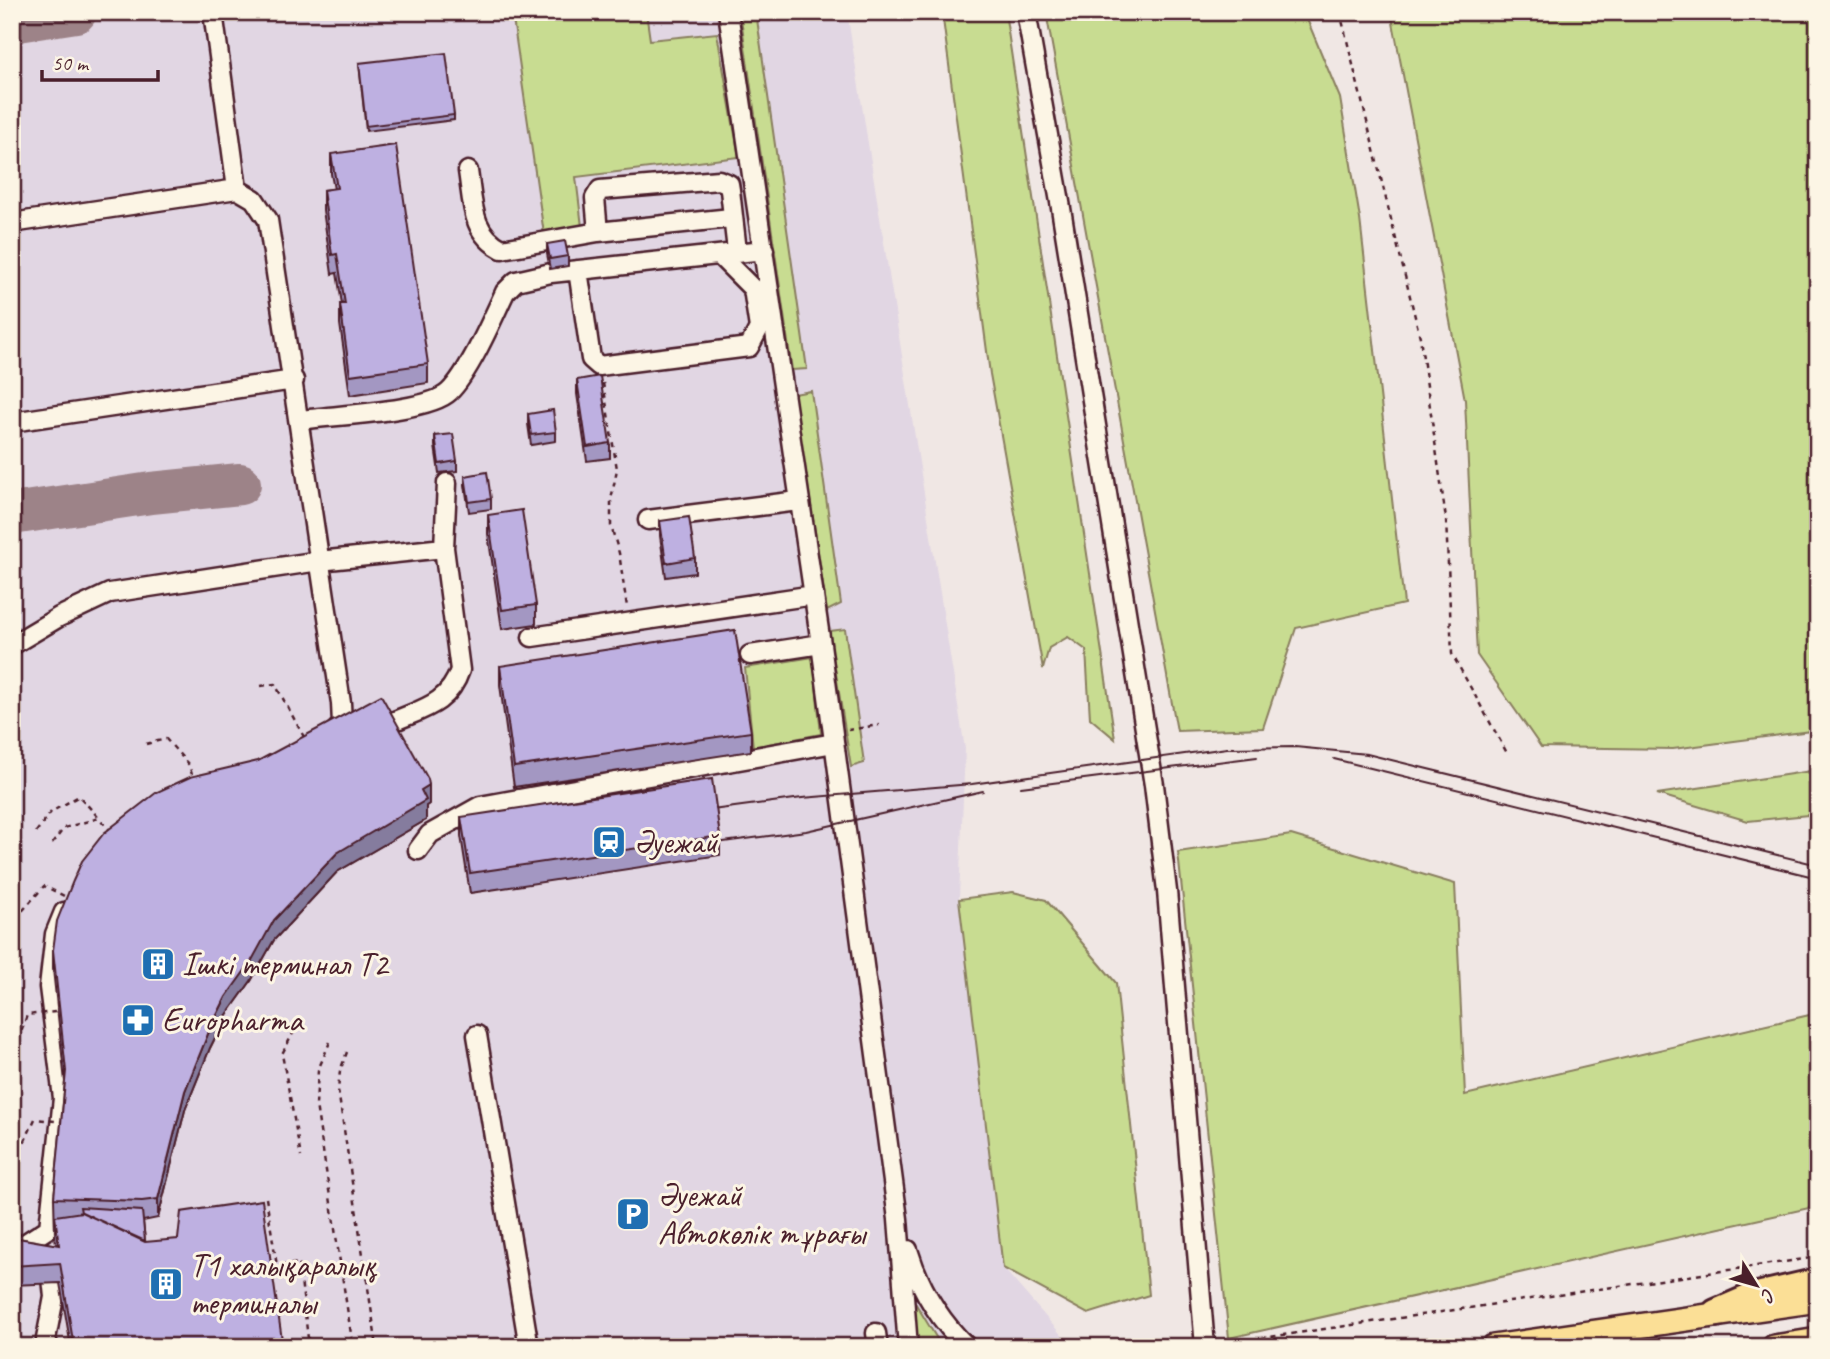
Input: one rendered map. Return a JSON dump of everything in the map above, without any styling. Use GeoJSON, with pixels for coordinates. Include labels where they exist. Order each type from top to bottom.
{"type":"FeatureCollection","features":[{"type":"Feature","properties":{"kind":"highway"},"geometry":{"type":"LineString","coordinates":[[1716,1313],[1753,1297],[1818,1282]]}},
{"type":"Feature","properties":{"kind":"main road"},"geometry":{"type":"LineString","coordinates":[[1493,1347],[1818,1300]]}},
{"type":"Feature","properties":{"kind":"main road"},"geometry":{"type":"LineString","coordinates":[[1774,1347],[1818,1340]]}},
{"type":"Feature","properties":{"kind":"lane"},"geometry":{"type":"LineString","coordinates":[[213,12],[237,189]]}},
{"type":"Feature","properties":{"kind":"lane"},"geometry":{"type":"LineString","coordinates":[[728,12],[821,644],[898,1219],[908,1347]]}},
{"type":"Feature","properties":{"kind":"lane"},"geometry":{"type":"LineString","coordinates":[[1026,12],[1060,202],[1154,785],[1167,891],[1205,1347]]}},
{"type":"Feature","properties":{"kind":"lane"},"geometry":{"type":"LineString","coordinates":[[468,171],[476,225],[489,242],[502,249],[598,232],[732,218]]}},
{"type":"Feature","properties":{"kind":"lane"},"geometry":{"type":"LineString","coordinates":[[598,232],[595,198],[600,191],[719,180],[729,184],[737,251]]}},
{"type":"Feature","properties":{"kind":"lane"},"geometry":{"type":"LineString","coordinates":[[12,223],[237,189],[254,199],[268,220],[341,703],[342,724],[328,740],[313,744]]}},
{"type":"Feature","properties":{"kind":"lane"},"geometry":{"type":"LineString","coordinates":[[300,420],[421,405],[441,398],[461,374],[505,292],[516,281],[578,270],[764,250]]}},
{"type":"Feature","properties":{"kind":"lane"},"geometry":{"type":"LineString","coordinates":[[578,270],[591,359],[599,366],[749,347],[759,328],[753,289],[719,254]]}},
{"type":"Feature","properties":{"kind":"lane"},"geometry":{"type":"LineString","coordinates":[[12,422],[294,380]]}},
{"type":"Feature","properties":{"kind":"lane"},"geometry":{"type":"LineString","coordinates":[[388,724],[444,699],[454,686],[460,670],[444,548],[447,483]]}},
{"type":"Feature","properties":{"kind":"lane"},"geometry":{"type":"LineString","coordinates":[[648,520],[798,501]]}},
{"type":"Feature","properties":{"kind":"lane"},"geometry":{"type":"LineString","coordinates":[[12,645],[59,617],[110,593],[320,561],[444,548]]}},
{"type":"Feature","properties":{"kind":"lane"},"geometry":{"type":"LineString","coordinates":[[533,637],[814,595]]}},
{"type":"Feature","properties":{"kind":"lane"},"geometry":{"type":"LineString","coordinates":[[750,655],[821,644]]}},
{"type":"Feature","properties":{"kind":"lane"},"geometry":{"type":"LineString","coordinates":[[418,850],[430,834],[480,806],[833,738]]}},
{"type":"Feature","properties":{"kind":"lane"},"geometry":{"type":"LineString","coordinates":[[49,1347],[46,1339],[54,1297],[49,1228],[63,1098],[49,987],[55,934],[71,897]]}},
{"type":"Feature","properties":{"kind":"lane"},"geometry":{"type":"LineString","coordinates":[[477,1035],[529,1347]]}},
{"type":"Feature","properties":{"kind":"lane"},"geometry":{"type":"LineString","coordinates":[[898,1219],[917,1280],[955,1336],[967,1347]]}},
{"type":"Feature","properties":{"kind":"lane"},"geometry":{"type":"LineString","coordinates":[[12,1252],[49,1228]]}},
{"type":"Feature","properties":{"kind":"path"},"geometry":{"type":"LineString","coordinates":[[1340,12],[1420,337],[1446,519],[1452,654],[1507,753]]}},
{"type":"Feature","properties":{"kind":"path"},"geometry":{"type":"LineString","coordinates":[[599,366],[617,469],[611,500],[611,526],[619,552],[630,624]]}},
{"type":"Feature","properties":{"kind":"path"},"geometry":{"type":"LineString","coordinates":[[261,686],[275,684],[313,744]]}},
{"type":"Feature","properties":{"kind":"path"},"geometry":{"type":"LineString","coordinates":[[833,738],[879,725]]}},
{"type":"Feature","properties":{"kind":"path"},"geometry":{"type":"LineString","coordinates":[[146,744],[166,739],[189,765],[195,785]]}},
{"type":"Feature","properties":{"kind":"path"},"geometry":{"type":"LineString","coordinates":[[36,832],[51,812],[79,796],[112,832]]}},
{"type":"Feature","properties":{"kind":"path"},"geometry":{"type":"LineString","coordinates":[[52,844],[64,828],[99,818]]}},
{"type":"Feature","properties":{"kind":"path"},"geometry":{"type":"LineString","coordinates":[[17,939],[18,916],[44,886],[71,897]]}},
{"type":"Feature","properties":{"kind":"path"},"geometry":{"type":"LineString","coordinates":[[15,1080],[12,1060],[27,1015],[55,1012]]}},
{"type":"Feature","properties":{"kind":"path"},"geometry":{"type":"LineString","coordinates":[[299,1022],[282,1054],[301,1157]]}},
{"type":"Feature","properties":{"kind":"path"},"geometry":{"type":"LineString","coordinates":[[330,1042],[318,1070],[316,1105],[353,1347]]}},
{"type":"Feature","properties":{"kind":"path"},"geometry":{"type":"LineString","coordinates":[[347,1052],[340,1071],[338,1090],[377,1347]]}},
{"type":"Feature","properties":{"kind":"path"},"geometry":{"type":"LineString","coordinates":[[12,1169],[35,1119],[64,1122]]}},
{"type":"Feature","properties":{"kind":"path"},"geometry":{"type":"LineString","coordinates":[[266,1198],[277,1266]]}},
{"type":"Feature","properties":{"kind":"path"},"geometry":{"type":"LineString","coordinates":[[1205,1347],[1818,1257]]}},
{"type":"Feature","properties":{"kind":"path"},"geometry":{"type":"LineString","coordinates":[[269,1267],[299,1263],[309,1347]]}},
{"type":"Feature","properties":{"kind":"shaded area"},"geometry":{"type":"Polygon","coordinates":[[[12,12],[847,12],[965,749],[959,899],[1003,1268],[1072,1347],[12,1347],[12,12]]]}},
{"type":"Feature","properties":{"kind":"green space"},"geometry":{"type":"Polygon","coordinates":[[[512,12],[646,12],[650,40],[717,33],[739,157],[576,177],[583,235],[545,241],[512,12]]]}},
{"type":"Feature","properties":{"kind":"green space"},"geometry":{"type":"Polygon","coordinates":[[[740,12],[756,12],[807,369],[792,370],[740,12]]]}},
{"type":"Feature","properties":{"kind":"green space"},"geometry":{"type":"Polygon","coordinates":[[[942,12],[1005,12],[1115,739],[1090,718],[1086,650],[1068,637],[1049,648],[1043,669],[990,374],[942,12]]]}},
{"type":"Feature","properties":{"kind":"green space"},"geometry":{"type":"Polygon","coordinates":[[[1046,12],[1304,12],[1340,98],[1360,219],[1404,604],[1296,628],[1263,728],[1177,731],[1046,12]]]}},
{"type":"Feature","properties":{"kind":"green space"},"geometry":{"type":"Polygon","coordinates":[[[1391,12],[1818,12],[1818,730],[1673,749],[1541,747],[1477,655],[1465,400],[1391,12]]]}},
{"type":"Feature","properties":{"kind":"green space"},"geometry":{"type":"Polygon","coordinates":[[[811,391],[841,604],[827,611],[794,394],[811,391]]]}},
{"type":"Feature","properties":{"kind":"green space"},"geometry":{"type":"Polygon","coordinates":[[[845,629],[864,763],[851,767],[829,631],[845,629]]]}},
{"type":"Feature","properties":{"kind":"green space"},"geometry":{"type":"Polygon","coordinates":[[[813,657],[821,734],[753,747],[745,668],[813,657]]]}},
{"type":"Feature","properties":{"kind":"green space"},"geometry":{"type":"Polygon","coordinates":[[[1818,770],[1818,814],[1748,821],[1657,794],[1818,770]]]}},
{"type":"Feature","properties":{"kind":"green space"},"geometry":{"type":"Polygon","coordinates":[[[1291,835],[1455,884],[1465,1095],[1818,1013],[1818,1206],[1229,1338],[1178,852],[1291,835]]]}},
{"type":"Feature","properties":{"kind":"green space"},"geometry":{"type":"Polygon","coordinates":[[[1013,892],[1046,900],[1116,983],[1149,1295],[1088,1314],[1003,1268],[959,899],[1013,892]]]}},
{"type":"Feature","properties":{"kind":"green space"},"geometry":{"type":"Polygon","coordinates":[[[908,1291],[942,1347],[915,1347],[908,1291]]]}},
{"type":"Feature","properties":{"kind":"building"},"geometry":{"type":"Polygon","coordinates":[[[446,53],[454,115],[366,126],[359,63],[446,53]]]}},
{"type":"Feature","properties":{"kind":"building"},"geometry":{"type":"Polygon","coordinates":[[[396,145],[428,364],[350,375],[340,304],[345,304],[337,254],[332,255],[323,190],[337,188],[331,154],[396,145]]]}},
{"type":"Feature","properties":{"kind":"building"},"geometry":{"type":"Polygon","coordinates":[[[565,241],[568,256],[550,259],[547,244],[565,241]]]}},
{"type":"Feature","properties":{"kind":"building"},"geometry":{"type":"Polygon","coordinates":[[[600,376],[610,443],[587,447],[577,380],[600,376]]]}},
{"type":"Feature","properties":{"kind":"building"},"geometry":{"type":"Polygon","coordinates":[[[553,410],[556,432],[531,435],[528,414],[553,410]]]}},
{"type":"Feature","properties":{"kind":"building"},"geometry":{"type":"Polygon","coordinates":[[[453,434],[457,461],[439,464],[435,436],[453,434]]]}},
{"type":"Feature","properties":{"kind":"building"},"geometry":{"type":"Polygon","coordinates":[[[487,472],[491,499],[469,502],[465,476],[487,472]]]}},
{"type":"Feature","properties":{"kind":"building"},"geometry":{"type":"Polygon","coordinates":[[[522,510],[536,605],[502,610],[488,515],[522,510]]]}},
{"type":"Feature","properties":{"kind":"building"},"geometry":{"type":"Polygon","coordinates":[[[689,517],[695,558],[666,563],[660,521],[689,517]]]}},
{"type":"Feature","properties":{"kind":"building"},"geometry":{"type":"Polygon","coordinates":[[[735,630],[751,732],[514,767],[500,666],[735,630]]]}},
{"type":"Feature","properties":{"kind":"building","name":"Ішкі терминал T2"},"geometry":{"type":"Polygon","coordinates":[[[381,695],[428,779],[429,785],[421,790],[426,800],[337,853],[274,920],[251,962],[226,997],[210,1029],[185,1091],[158,1199],[142,1201],[54,1198],[66,1071],[53,950],[57,921],[82,861],[104,833],[157,792],[190,777],[258,761],[381,695]]]}},
{"type":"Feature","properties":{"kind":"building"},"geometry":{"type":"Polygon","coordinates":[[[712,779],[720,836],[470,873],[461,817],[712,779]]]}},
{"type":"Feature","properties":{"kind":"building","name":"T1 халықаралық терминалы"},"geometry":{"type":"Polygon","coordinates":[[[262,1200],[283,1347],[74,1347],[60,1263],[12,1266],[12,1237],[59,1245],[55,1216],[82,1212],[145,1242],[178,1239],[181,1212],[262,1200]]]}},
{"type":"Feature","properties":{"kind":"building"},"geometry":{"type":"Polygon","coordinates":[[[80,1207],[142,1211],[145,1241],[81,1212],[80,1207]]]}},
{"type":"Feature","properties":{"kind":"taxiway"},"geometry":{"type":"LineString","coordinates":[[12,22],[76,12]]}},
{"type":"Feature","properties":{"kind":"taxiway"},"geometry":{"type":"LineString","coordinates":[[12,514],[151,493],[240,484]]}},
{"type":"Feature","properties":{"kind":"tram line"},"geometry":{"type":"LineString","coordinates":[[697,812],[802,798],[972,784],[1227,748],[1295,747],[1367,754],[1818,865]]}},
{"type":"Feature","properties":{"kind":"tram line"},"geometry":{"type":"LineString","coordinates":[[1021,787],[1257,757]]}},
{"type":"Feature","properties":{"kind":"tram line"},"geometry":{"type":"LineString","coordinates":[[1334,759],[1818,878]]}},
{"type":"Feature","properties":{"kind":"tram line"},"geometry":{"type":"LineString","coordinates":[[701,845],[806,831],[983,791]]}},
{"type":"Feature","properties":{"kind":"place","name":"Әуежай"},"geometry":{"type":"Point","coordinates":[609,842]}},
{"type":"Feature","properties":{"kind":"place","name":"Ішкі терминал T2"},"geometry":{"type":"Point","coordinates":[158,964]}},
{"type":"Feature","properties":{"kind":"place","name":"Europharma"},"geometry":{"type":"Point","coordinates":[138,1020]}},
{"type":"Feature","properties":{"kind":"place","name":"Әуежай Автокөлік тұрағы"},"geometry":{"type":"Point","coordinates":[633,1214]}},
{"type":"Feature","properties":{"kind":"place","name":"T1 халықаралық терминалы"},"geometry":{"type":"Point","coordinates":[166,1284]}}]}
